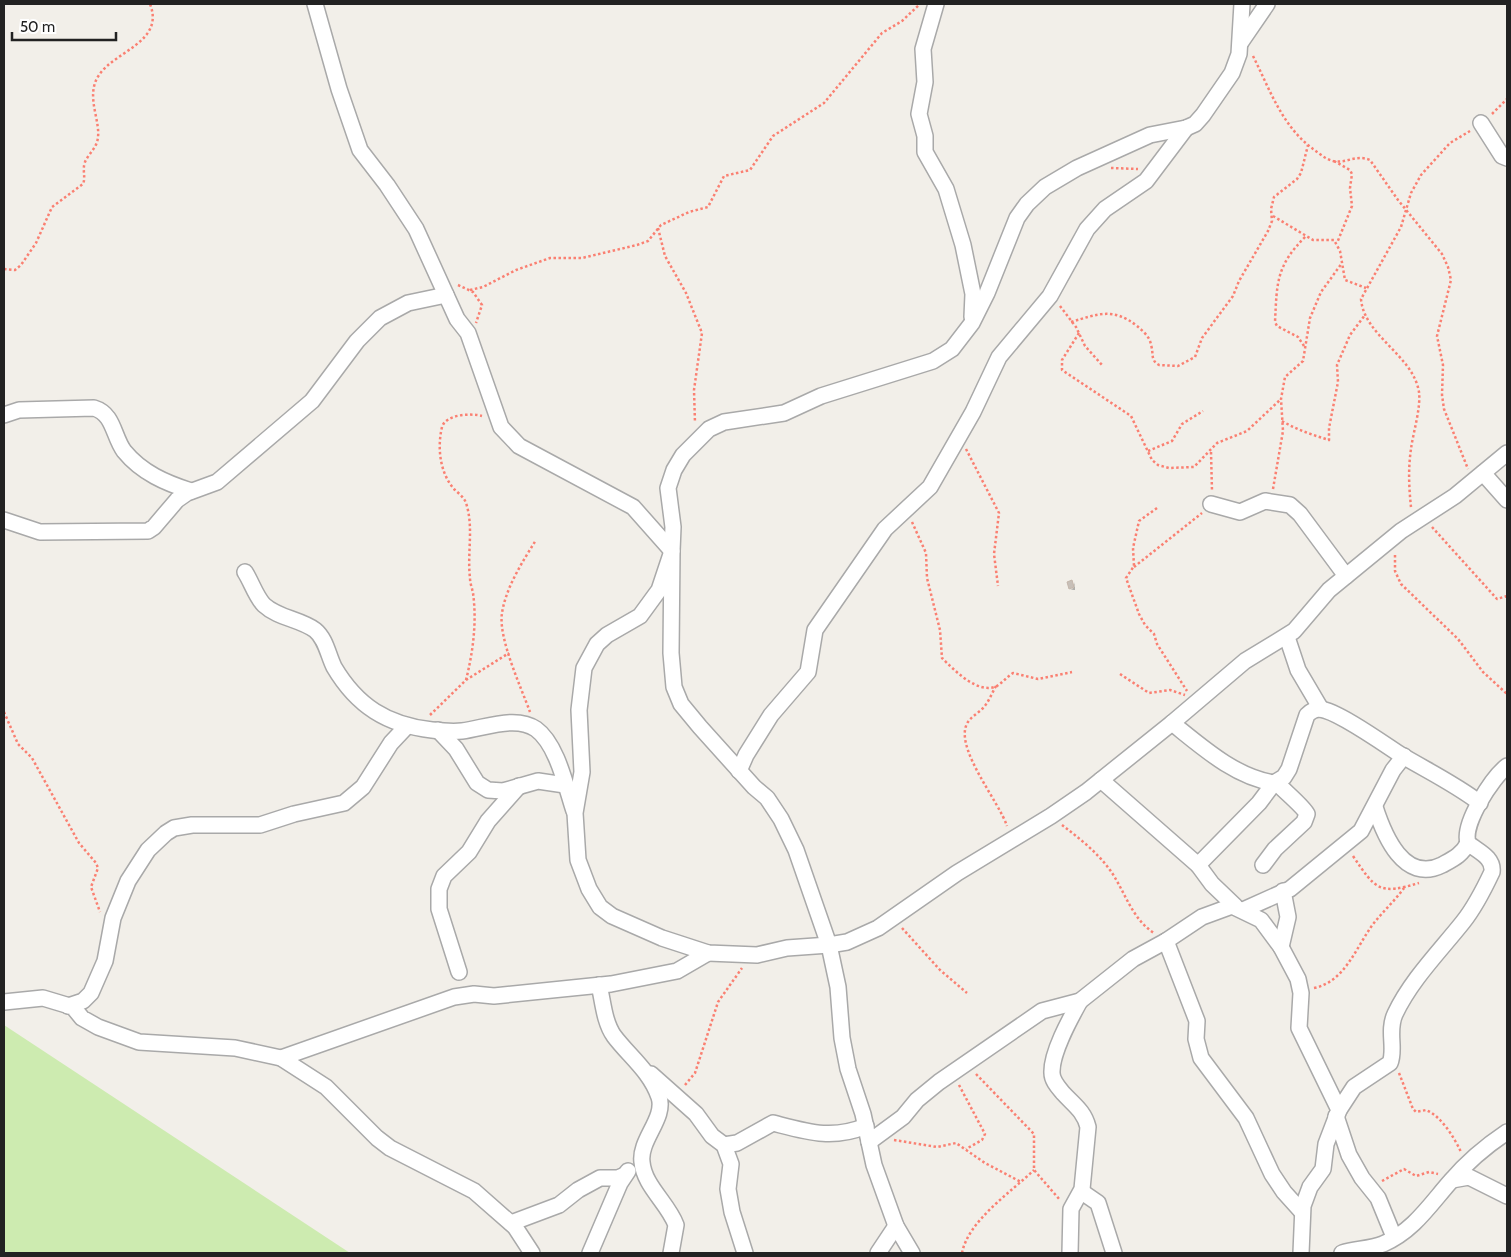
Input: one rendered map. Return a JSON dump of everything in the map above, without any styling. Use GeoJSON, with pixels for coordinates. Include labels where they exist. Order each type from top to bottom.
{"type":"FeatureCollection","features":[{"type":"Feature","properties":{"kind":"street"},"geometry":{"type":"LineString","coordinates":[[315,4],[339,89],[360,150],[387,185],[416,229],[457,319],[469,335],[501,427],[519,446],[633,507],[672,551]]}},
{"type":"Feature","properties":{"kind":"street"},"geometry":{"type":"LineString","coordinates":[[936,4],[923,49],[925,82],[919,114],[925,136],[925,152],[946,189],[963,245],[973,294],[972,323]]}},
{"type":"Feature","properties":{"kind":"street"},"geometry":{"type":"LineString","coordinates":[[912,1253],[896,1226],[883,1195],[870,1135],[848,1069],[842,1038],[838,987],[829,945],[796,850],[781,819],[767,798],[739,771],[682,704],[674,687],[671,653],[673,526],[668,488],[674,470],[695,442],[709,429],[724,422],[784,413],[821,396],[933,361],[952,348],[972,323],[987,293],[1017,218],[1027,204],[1045,187],[1078,168],[1150,135],[1186,128],[1195,124],[1217,97],[1232,74],[1242,40],[1242,4]]}},
{"type":"Feature","properties":{"kind":"street"},"geometry":{"type":"LineString","coordinates":[[1242,40],[1267,4]]}},
{"type":"Feature","properties":{"kind":"street"},"geometry":{"type":"LineString","coordinates":[[1482,123],[1502,156],[1507,158]]}},
{"type":"Feature","properties":{"kind":"street"},"geometry":{"type":"LineString","coordinates":[[739,771],[746,755],[771,715],[808,672],[814,630],[885,529],[930,488],[999,357],[1033,319],[1050,296],[1095,218],[1141,186],[1186,128]]}},
{"type":"Feature","properties":{"kind":"street"},"geometry":{"type":"LineString","coordinates":[[4,520],[40,532],[148,531],[154,527],[177,500],[191,491],[216,482],[312,401],[357,341],[380,318],[408,303],[446,295]]}},
{"type":"Feature","properties":{"kind":"street"},"geometry":{"type":"LineString","coordinates":[[4,415],[19,410],[94,408],[102,411],[108,418],[125,452],[161,481],[191,491]]}},
{"type":"Feature","properties":{"kind":"street"},"geometry":{"type":"LineString","coordinates":[[672,551],[659,590],[650,604],[640,616],[597,644],[584,668],[578,710],[582,772],[575,813],[578,860],[589,889],[600,907],[612,916],[662,938],[708,953],[750,955],[787,948],[847,942],[878,928],[996,849],[1051,816],[1101,780],[1245,661],[1287,637],[1300,626],[1316,603],[1346,576],[1507,453]]}},
{"type":"Feature","properties":{"kind":"street"},"geometry":{"type":"LineString","coordinates":[[1478,477],[1507,500]]}},
{"type":"Feature","properties":{"kind":"street"},"geometry":{"type":"LineString","coordinates":[[1210,504],[1243,512],[1271,500],[1296,509],[1346,576]]}},
{"type":"Feature","properties":{"kind":"street"},"geometry":{"type":"LineString","coordinates":[[245,572],[264,604],[315,630],[325,643],[334,666],[356,698],[375,713],[411,726],[438,730],[460,731],[513,722],[527,724],[536,730],[544,736],[557,760],[575,813]]}},
{"type":"Feature","properties":{"kind":"street"},"geometry":{"type":"LineString","coordinates":[[1287,637],[1298,670],[1320,709]]}},
{"type":"Feature","properties":{"kind":"street"},"geometry":{"type":"LineString","coordinates":[[1198,865],[1275,783],[1284,777],[1307,716],[1313,710],[1320,709],[1345,720],[1436,773],[1480,803]]}},
{"type":"Feature","properties":{"kind":"street"},"geometry":{"type":"LineString","coordinates":[[1172,723],[1209,753],[1244,773],[1275,783],[1292,800],[1304,808],[1307,814],[1304,822],[1275,849],[1264,865]]}},
{"type":"Feature","properties":{"kind":"street"},"geometry":{"type":"LineString","coordinates":[[68,1006],[83,1001],[91,993],[105,962],[112,918],[128,881],[148,850],[166,833],[174,828],[192,825],[260,825],[294,814],[344,803],[363,787],[394,738],[411,726]]}},
{"type":"Feature","properties":{"kind":"street"},"geometry":{"type":"LineString","coordinates":[[438,730],[456,749],[477,782],[488,790],[503,791],[538,781],[566,785]]}},
{"type":"Feature","properties":{"kind":"street"},"geometry":{"type":"LineString","coordinates":[[724,1145],[737,1143],[773,1123],[805,1131],[833,1135],[850,1132],[870,1135],[903,1117],[917,1100],[1046,1009],[1080,1001],[1133,959],[1166,941],[1207,914],[1226,907],[1239,908],[1283,892],[1361,831],[1375,808],[1393,770],[1404,756]]}},
{"type":"Feature","properties":{"kind":"street"},"geometry":{"type":"LineString","coordinates":[[1375,808],[1384,835],[1399,856],[1417,867],[1427,870],[1435,868],[1459,855],[1468,843],[1468,827],[1480,803],[1507,766]]}},
{"type":"Feature","properties":{"kind":"street"},"geometry":{"type":"LineString","coordinates":[[1101,780],[1198,865],[1212,884],[1239,908],[1266,924],[1281,947],[1298,979],[1300,989],[1299,1028],[1338,1113],[1349,1155],[1378,1198],[1394,1237]]}},
{"type":"Feature","properties":{"kind":"street"},"geometry":{"type":"LineString","coordinates":[[459,972],[439,909],[440,883],[444,876],[469,852],[488,822],[519,786]]}},
{"type":"Feature","properties":{"kind":"street"},"geometry":{"type":"LineString","coordinates":[[1301,1253],[1302,1212],[1310,1187],[1323,1169],[1326,1144],[1338,1113],[1354,1088],[1389,1065],[1392,1057],[1391,1030],[1396,1013],[1435,955],[1465,920],[1492,872],[1491,864],[1482,852],[1468,843]]}},
{"type":"Feature","properties":{"kind":"street"},"geometry":{"type":"LineString","coordinates":[[1281,947],[1288,917],[1283,892]]}},
{"type":"Feature","properties":{"kind":"street"},"geometry":{"type":"LineString","coordinates":[[1166,941],[1197,1021],[1196,1039],[1201,1058],[1246,1118],[1272,1174],[1284,1192],[1302,1212]]}},
{"type":"Feature","properties":{"kind":"street"},"geometry":{"type":"LineString","coordinates":[[281,1058],[454,997],[474,994],[494,996],[599,985],[677,971],[708,953]]}},
{"type":"Feature","properties":{"kind":"street"},"geometry":{"type":"LineString","coordinates":[[599,985],[606,1018],[613,1035],[644,1068],[696,1114],[712,1136],[724,1145],[732,1170],[728,1189],[732,1212],[746,1253]]}},
{"type":"Feature","properties":{"kind":"street"},"geometry":{"type":"LineString","coordinates":[[4,1002],[43,998],[73,1007],[82,1018],[98,1027],[139,1042],[244,1049],[281,1058],[326,1087],[377,1138],[406,1157],[474,1191],[511,1223],[532,1253]]}},
{"type":"Feature","properties":{"kind":"street"},"geometry":{"type":"LineString","coordinates":[[1070,1253],[1072,1204],[1082,1192],[1088,1127],[1086,1117],[1079,1107],[1059,1088],[1052,1073],[1060,1044],[1080,1001]]}},
{"type":"Feature","properties":{"kind":"street"},"geometry":{"type":"LineString","coordinates":[[590,1253],[626,1175],[644,1147],[659,1111],[659,1098],[644,1068]]}},
{"type":"Feature","properties":{"kind":"street"},"geometry":{"type":"LineString","coordinates":[[1342,1253],[1383,1244],[1394,1237],[1425,1214],[1451,1180],[1468,1163],[1488,1145],[1507,1132]]}},
{"type":"Feature","properties":{"kind":"street"},"geometry":{"type":"LineString","coordinates":[[644,1147],[641,1161],[646,1178],[674,1218],[676,1225],[671,1253]]}},
{"type":"Feature","properties":{"kind":"street"},"geometry":{"type":"LineString","coordinates":[[511,1223],[559,1205],[578,1190],[600,1178],[618,1178],[626,1175]]}},
{"type":"Feature","properties":{"kind":"street"},"geometry":{"type":"LineString","coordinates":[[1451,1180],[1469,1177],[1507,1196]]}},
{"type":"Feature","properties":{"kind":"street"},"geometry":{"type":"LineString","coordinates":[[1082,1192],[1098,1204],[1114,1253]]}},
{"type":"Feature","properties":{"kind":"street"},"geometry":{"type":"LineString","coordinates":[[878,1253],[896,1226]]}},
{"type":"Feature","properties":{"kind":"path"},"geometry":{"type":"LineString","coordinates":[[4,269],[15,270],[21,265],[36,244],[52,207],[83,184],[85,162],[97,142],[93,111],[94,86],[98,76],[109,63],[128,52],[148,34],[153,19],[150,4]]}},
{"type":"Feature","properties":{"kind":"path"},"geometry":{"type":"LineString","coordinates":[[470,290],[483,287],[509,274],[550,258],[582,258],[637,245],[648,241],[658,228],[689,212],[708,207],[724,176],[750,170],[773,136],[824,102],[862,60],[882,33],[902,21],[920,4]]}},
{"type":"Feature","properties":{"kind":"path"},"geometry":{"type":"LineString","coordinates":[[1242,40],[1284,120],[1295,134],[1308,145],[1350,170],[1352,174],[1350,188],[1352,206],[1343,223],[1337,243],[1347,282],[1366,288]]}},
{"type":"Feature","properties":{"kind":"path"},"geometry":{"type":"LineString","coordinates":[[1507,99],[1482,123],[1450,143],[1428,167],[1414,188],[1401,227],[1361,299],[1364,315],[1402,361],[1419,392],[1409,477],[1412,524],[1394,556],[1396,571],[1401,584],[1458,639],[1483,672],[1507,694]]}},
{"type":"Feature","properties":{"kind":"path"},"geometry":{"type":"LineString","coordinates":[[1071,322],[1097,315],[1120,315],[1142,330],[1152,345],[1152,358],[1159,366],[1178,366],[1195,357],[1210,326],[1233,296],[1268,231],[1272,216],[1271,204],[1274,197],[1297,180],[1301,173],[1308,145]]}},
{"type":"Feature","properties":{"kind":"path"},"geometry":{"type":"LineString","coordinates":[[1334,161],[1357,156],[1370,160],[1406,210],[1442,254],[1448,266],[1451,280],[1437,336],[1443,365],[1442,395],[1444,409],[1478,477]]}},
{"type":"Feature","properties":{"kind":"path"},"geometry":{"type":"LineString","coordinates":[[1107,168],[1155,169]]}},
{"type":"Feature","properties":{"kind":"path"},"geometry":{"type":"LineString","coordinates":[[1272,216],[1313,240],[1329,239],[1337,243]]}},
{"type":"Feature","properties":{"kind":"path"},"geometry":{"type":"LineString","coordinates":[[658,228],[666,256],[686,293],[702,333],[694,390],[695,442]]}},
{"type":"Feature","properties":{"kind":"path"},"geometry":{"type":"LineString","coordinates":[[1305,346],[1298,337],[1281,328],[1276,322],[1277,284],[1283,266],[1290,253],[1306,236]]}},
{"type":"Feature","properties":{"kind":"path"},"geometry":{"type":"LineString","coordinates":[[1271,500],[1282,436],[1281,399],[1285,376],[1301,364],[1310,318],[1321,292],[1342,263]]}},
{"type":"Feature","properties":{"kind":"path"},"geometry":{"type":"LineString","coordinates":[[437,273],[470,290],[482,305],[480,316],[469,335]]}},
{"type":"Feature","properties":{"kind":"path"},"geometry":{"type":"LineString","coordinates":[[1055,285],[1059,305],[1079,333],[1085,346],[1102,365]]}},
{"type":"Feature","properties":{"kind":"path"},"geometry":{"type":"LineString","coordinates":[[1282,421],[1301,432],[1319,435],[1329,440],[1329,428],[1338,382],[1337,365],[1350,335],[1364,315]]}},
{"type":"Feature","properties":{"kind":"path"},"geometry":{"type":"LineString","coordinates":[[1079,333],[1062,360],[1062,370],[1131,416],[1148,451],[1158,465],[1169,468],[1194,467],[1221,441],[1235,438],[1247,431],[1281,399]]}},
{"type":"Feature","properties":{"kind":"path"},"geometry":{"type":"LineString","coordinates":[[1148,451],[1172,441],[1185,421],[1203,411]]}},
{"type":"Feature","properties":{"kind":"path"},"geometry":{"type":"LineString","coordinates":[[466,680],[472,656],[474,618],[470,579],[471,540],[466,502],[453,488],[442,469],[441,434],[443,426],[452,417],[477,414],[498,420]]}},
{"type":"Feature","properties":{"kind":"path"},"geometry":{"type":"LineString","coordinates":[[960,434],[999,513],[994,554],[998,586]]}},
{"type":"Feature","properties":{"kind":"path"},"geometry":{"type":"LineString","coordinates":[[1131,570],[1195,520],[1210,504],[1210,452]]}},
{"type":"Feature","properties":{"kind":"path"},"geometry":{"type":"LineString","coordinates":[[910,506],[915,530],[926,553],[926,578],[940,630],[942,658],[970,682],[980,686],[996,686]]}},
{"type":"Feature","properties":{"kind":"path"},"geometry":{"type":"LineString","coordinates":[[1120,674],[1149,693],[1170,690],[1191,697],[1157,644],[1154,634],[1145,625],[1126,578],[1134,566],[1133,548],[1139,521],[1157,508]]}},
{"type":"Feature","properties":{"kind":"path"},"geometry":{"type":"LineString","coordinates":[[1412,524],[1470,566],[1497,599],[1507,596]]}},
{"type":"Feature","properties":{"kind":"path"},"geometry":{"type":"LineString","coordinates":[[536,540],[521,564],[502,612],[502,622],[509,653],[536,730]]}},
{"type":"Feature","properties":{"kind":"path"},"geometry":{"type":"LineString","coordinates":[[411,726],[466,680],[509,653]]}},
{"type":"Feature","properties":{"kind":"path"},"geometry":{"type":"LineString","coordinates":[[996,849],[1006,834],[1008,827],[980,777],[965,743],[966,724],[984,707],[996,686],[1013,673],[1038,679],[1072,672]]}},
{"type":"Feature","properties":{"kind":"path"},"geometry":{"type":"LineString","coordinates":[[4,712],[18,744],[32,758],[79,843],[96,863],[98,868],[92,893],[110,935]]}},
{"type":"Feature","properties":{"kind":"path"},"geometry":{"type":"LineString","coordinates":[[1051,816],[1082,840],[1101,858],[1117,881],[1138,920],[1166,941]]}},
{"type":"Feature","properties":{"kind":"path"},"geometry":{"type":"LineString","coordinates":[[1345,844],[1379,887],[1386,890],[1404,888],[1419,883],[1435,868]]}},
{"type":"Feature","properties":{"kind":"path"},"geometry":{"type":"LineString","coordinates":[[1300,989],[1324,986],[1336,978],[1353,957],[1371,928],[1393,905],[1404,888]]}},
{"type":"Feature","properties":{"kind":"path"},"geometry":{"type":"LineString","coordinates":[[894,917],[940,970],[967,993]]}},
{"type":"Feature","properties":{"kind":"path"},"geometry":{"type":"LineString","coordinates":[[675,1095],[695,1073],[718,1002],[750,955]]}},
{"type":"Feature","properties":{"kind":"path"},"geometry":{"type":"LineString","coordinates":[[1392,1057],[1413,1109],[1416,1112],[1426,1110],[1435,1116],[1455,1140],[1468,1163]]}},
{"type":"Feature","properties":{"kind":"path"},"geometry":{"type":"LineString","coordinates":[[960,1068],[958,1083],[985,1134],[982,1140],[966,1149]]}},
{"type":"Feature","properties":{"kind":"path"},"geometry":{"type":"LineString","coordinates":[[960,1068],[1034,1134],[1034,1170],[1071,1211]]}},
{"type":"Feature","properties":{"kind":"path"},"geometry":{"type":"LineString","coordinates":[[870,1135],[937,1147],[956,1143],[985,1163],[1021,1182]]}},
{"type":"Feature","properties":{"kind":"path"},"geometry":{"type":"LineString","coordinates":[[1370,1188],[1404,1169],[1414,1176],[1434,1173],[1451,1180]]}},
{"type":"Feature","properties":{"kind":"path"},"geometry":{"type":"LineString","coordinates":[[962,1253],[967,1238],[997,1202],[1034,1170]]}},
{"type":"Feature","properties":{"kind":"green space"},"geometry":{"type":"Polygon","coordinates":[[[4,1025],[350,1253],[4,1253],[4,1025]]]}},
{"type":"Feature","properties":{"kind":"building"},"geometry":{"type":"Polygon","coordinates":[[[1072,580],[1074,587],[1069,589],[1067,582],[1072,580]]]}}]}
